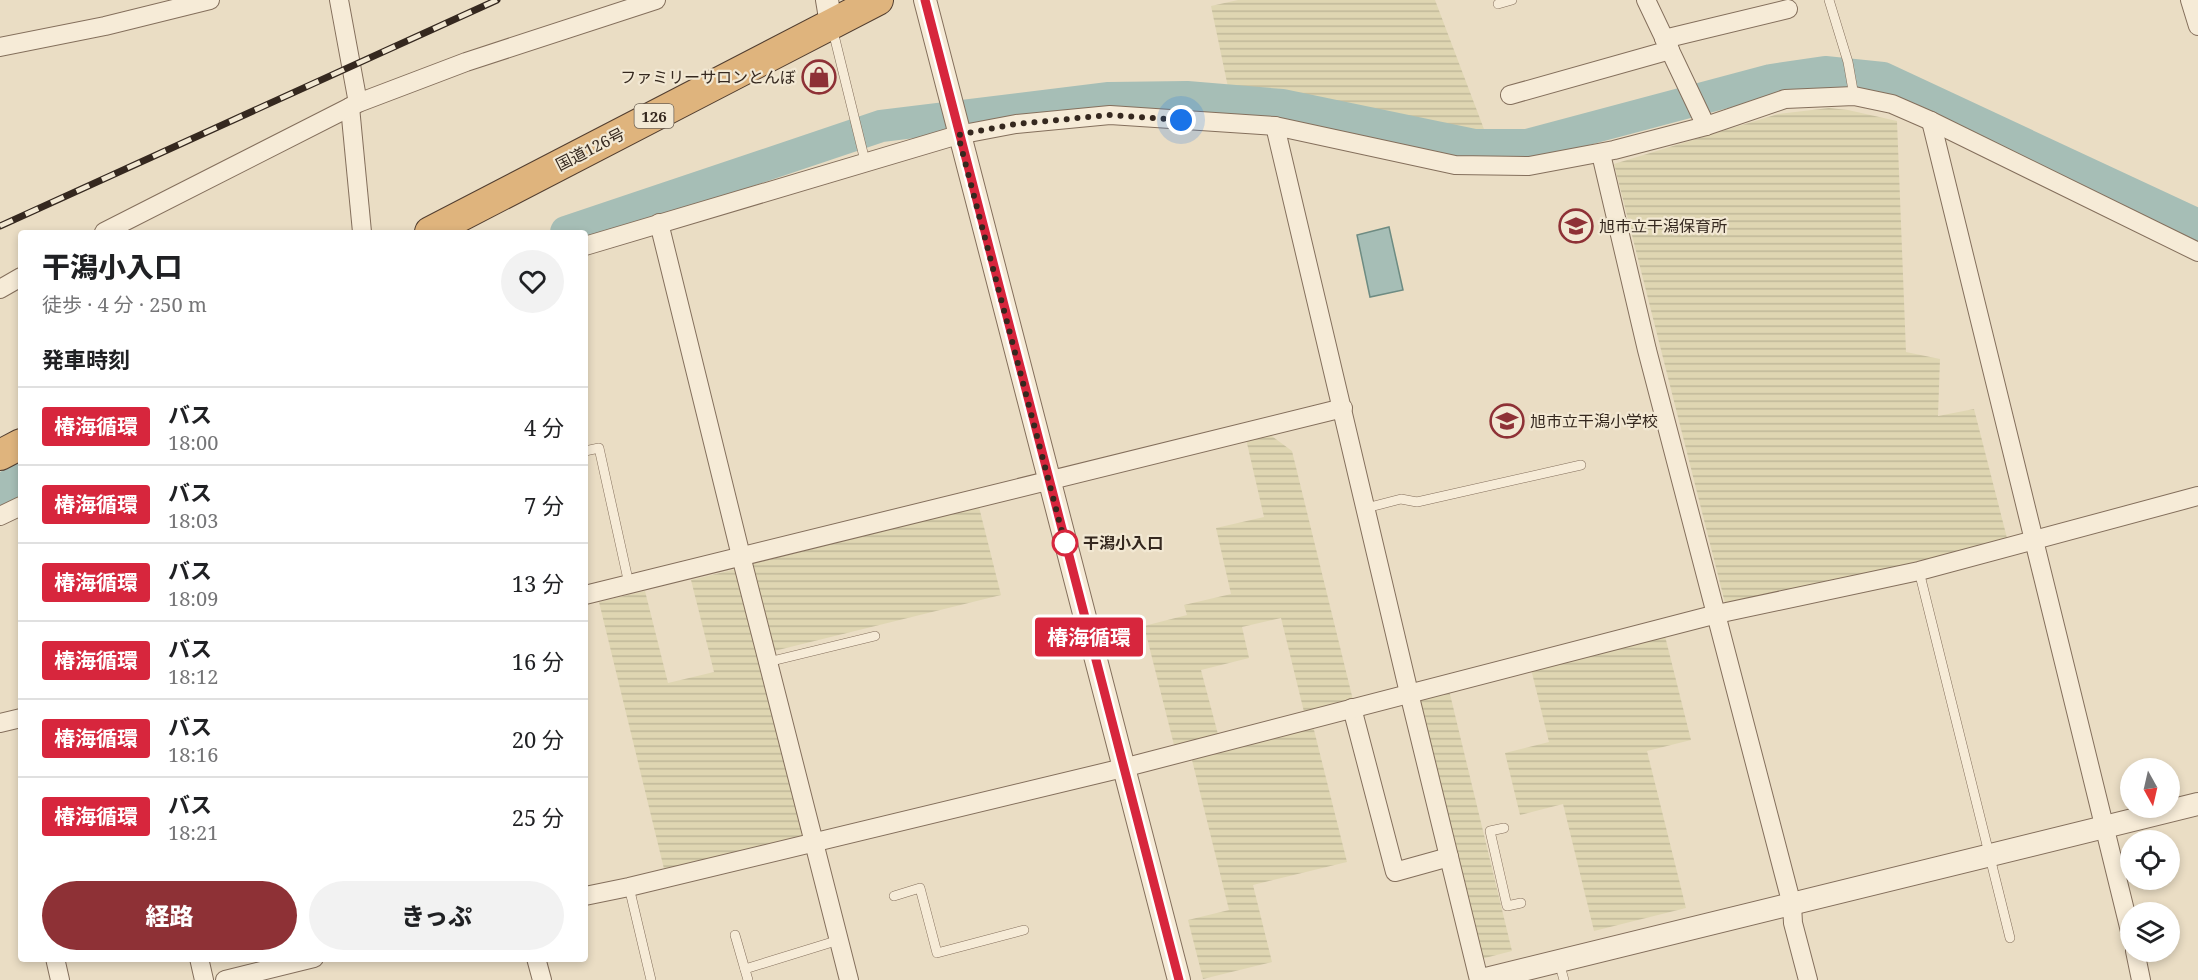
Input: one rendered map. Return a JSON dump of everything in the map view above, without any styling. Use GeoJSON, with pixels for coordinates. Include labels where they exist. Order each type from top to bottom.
{"type":"FeatureCollection","features":[{"type":"Feature","properties":{"kind":"highway","name":"国道126号"},"geometry":{"type":"LineString","coordinates":[[433,230],[829,12],[878,0]]}},
{"type":"Feature","properties":{"kind":"highway"},"geometry":{"type":"LineString","coordinates":[[0,455],[18,446]]}},
{"type":"Feature","properties":{"kind":"street"},"geometry":{"type":"LineString","coordinates":[[0,47],[105,26],[210,0]]}},
{"type":"Feature","properties":{"kind":"street"},"geometry":{"type":"LineString","coordinates":[[339,0],[354,105],[362,230]]}},
{"type":"Feature","properties":{"kind":"street"},"geometry":{"type":"LineString","coordinates":[[108,230],[354,105],[466,62],[656,0]]}},
{"type":"Feature","properties":{"kind":"street"},"geometry":{"type":"LineString","coordinates":[[925,0],[958,135],[1179,980]]}},
{"type":"Feature","properties":{"kind":"street"},"geometry":{"type":"LineString","coordinates":[[1646,0],[1703,120]]}},
{"type":"Feature","properties":{"kind":"street"},"geometry":{"type":"LineString","coordinates":[[2190,0],[2198,26]]}},
{"type":"Feature","properties":{"kind":"street"},"geometry":{"type":"LineString","coordinates":[[1510,95],[1788,9]]}},
{"type":"Feature","properties":{"kind":"street"},"geometry":{"type":"LineString","coordinates":[[588,245],[865,161],[958,135],[1016,124],[1110,115],[1275,126],[1455,165],[1529,166],[1601,154],[1703,120],[1785,99],[1853,91],[1892,104],[1931,121],[2198,252]]}},
{"type":"Feature","properties":{"kind":"street"},"geometry":{"type":"LineString","coordinates":[[1931,121],[2036,539],[2123,902]]}},
{"type":"Feature","properties":{"kind":"street"},"geometry":{"type":"LineString","coordinates":[[1275,126],[1409,693],[1481,980],[1562,971],[1792,904],[2198,804]]}},
{"type":"Feature","properties":{"kind":"street"},"geometry":{"type":"LineString","coordinates":[[1601,154],[1647,350],[1792,904],[1793,923],[1808,980]]}},
{"type":"Feature","properties":{"kind":"street"},"geometry":{"type":"LineString","coordinates":[[659,223],[849,980]]}},
{"type":"Feature","properties":{"kind":"street"},"geometry":{"type":"LineString","coordinates":[[0,289],[18,279]]}},
{"type":"Feature","properties":{"kind":"street"},"geometry":{"type":"LineString","coordinates":[[588,593],[1343,408]]}},
{"type":"Feature","properties":{"kind":"street"},"geometry":{"type":"LineString","coordinates":[[588,895],[1123,768],[1718,615],[1919,570],[2198,496]]}},
{"type":"Feature","properties":{"kind":"street"},"geometry":{"type":"LineString","coordinates":[[0,516],[18,507]]}},
{"type":"Feature","properties":{"kind":"street"},"geometry":{"type":"LineString","coordinates":[[1352,708],[1395,872],[1449,857]]}},
{"type":"Feature","properties":{"kind":"street"},"geometry":{"type":"LineString","coordinates":[[0,723],[18,719]]}},
{"type":"Feature","properties":{"kind":"street"},"geometry":{"type":"LineString","coordinates":[[56,962],[60,980]]}},
{"type":"Feature","properties":{"kind":"street"},"geometry":{"type":"LineString","coordinates":[[200,962],[204,980]]}},
{"type":"Feature","properties":{"kind":"street"},"geometry":{"type":"LineString","coordinates":[[225,980],[293,972],[308,962]]}},
{"type":"Feature","properties":{"kind":"street"},"geometry":{"type":"LineString","coordinates":[[537,962],[542,980]]}},
{"type":"Feature","properties":{"kind":"street"},"geometry":{"type":"LineString","coordinates":[[2137,962],[2141,980]]}},
{"type":"Feature","properties":{"kind":"lane"},"geometry":{"type":"LineString","coordinates":[[1498,4],[1512,0]]}},
{"type":"Feature","properties":{"kind":"lane"},"geometry":{"type":"LineString","coordinates":[[1829,0],[1848,62],[1853,91]]}},
{"type":"Feature","properties":{"kind":"lane"},"geometry":{"type":"LineString","coordinates":[[829,12],[865,161]]}},
{"type":"Feature","properties":{"kind":"lane"},"geometry":{"type":"LineString","coordinates":[[588,450],[598,448],[629,584]]}},
{"type":"Feature","properties":{"kind":"lane"},"geometry":{"type":"LineString","coordinates":[[1366,508],[1401,499],[1417,502],[1581,465]]}},
{"type":"Feature","properties":{"kind":"lane"},"geometry":{"type":"LineString","coordinates":[[1919,570],[2010,938]]}},
{"type":"Feature","properties":{"kind":"lane"},"geometry":{"type":"LineString","coordinates":[[768,662],[875,636]]}},
{"type":"Feature","properties":{"kind":"lane"},"geometry":{"type":"LineString","coordinates":[[1504,828],[1490,831],[1507,906],[1521,903]]}},
{"type":"Feature","properties":{"kind":"lane"},"geometry":{"type":"LineString","coordinates":[[629,887],[651,980]]}},
{"type":"Feature","properties":{"kind":"lane"},"geometry":{"type":"LineString","coordinates":[[894,896],[920,888],[937,953],[1024,930]]}},
{"type":"Feature","properties":{"kind":"lane"},"geometry":{"type":"LineString","coordinates":[[735,935],[748,980]]}},
{"type":"Feature","properties":{"kind":"lane"},"geometry":{"type":"LineString","coordinates":[[745,969],[839,940]]}},
{"type":"Feature","properties":{"kind":"shaded area"},"geometry":{"type":"Polygon","coordinates":[[[1238,0],[1435,0],[1487,137],[1451,134],[1351,109],[1229,92],[1211,6],[1238,0]]]}},
{"type":"Feature","properties":{"kind":"shaded area"},"geometry":{"type":"Polygon","coordinates":[[[1829,108],[1897,121],[1906,352],[1940,359],[1938,416],[1974,409],[2007,538],[1935,561],[1726,607],[1614,164],[1778,114],[1829,108]]]}},
{"type":"Feature","properties":{"kind":"shaded area"},"geometry":{"type":"Polygon","coordinates":[[[1269,434],[1292,451],[1354,704],[1305,716],[1281,618],[1242,627],[1249,658],[1201,670],[1219,738],[1175,749],[1144,626],[1187,615],[1184,605],[1231,594],[1216,528],[1264,517],[1246,439],[1269,434]]]}},
{"type":"Feature","properties":{"kind":"shaded area"},"geometry":{"type":"Polygon","coordinates":[[[979,507],[1001,595],[774,651],[752,564],[979,507]]]}},
{"type":"Feature","properties":{"kind":"shaded area"},"geometry":{"type":"Polygon","coordinates":[[[740,568],[805,839],[665,873],[599,602],[645,591],[668,683],[714,672],[691,580],[740,568]]]}},
{"type":"Feature","properties":{"kind":"shaded area"},"geometry":{"type":"Polygon","coordinates":[[[1665,636],[1691,740],[1647,751],[1686,908],[1594,931],[1563,804],[1520,815],[1505,753],[1549,742],[1531,669],[1665,636]]]}},
{"type":"Feature","properties":{"kind":"shaded area"},"geometry":{"type":"Polygon","coordinates":[[[1449,690],[1512,951],[1481,959],[1418,697],[1449,690]]]}},
{"type":"Feature","properties":{"kind":"shaded area"},"geometry":{"type":"Polygon","coordinates":[[[1313,726],[1347,862],[1253,885],[1272,962],[1203,979],[1188,920],[1229,910],[1191,756],[1313,726]]]}},
{"type":"Feature","properties":{"kind":"water"},"geometry":{"type":"Polygon","coordinates":[[[1389,227],[1403,290],[1370,297],[1357,235],[1389,227]]]}},
{"type":"Feature","properties":{"kind":"waterway"},"geometry":{"type":"LineString","coordinates":[[572,230],[881,126],[1109,98],[1187,97],[1282,105],[1474,145],[1527,145],[1771,80],[1825,72],[1883,78],[2198,225]]}},
{"type":"Feature","properties":{"kind":"waterway"},"geometry":{"type":"LineString","coordinates":[[0,490],[18,481]]}},
{"type":"Feature","properties":{"kind":"railway"},"geometry":{"type":"LineString","coordinates":[[0,226],[497,0]]}},
{"type":"Feature","properties":{"kind":"bus line","name":"椿海循環"},"geometry":{"type":"LineString","coordinates":[[925,0],[962,151],[1179,980]]}},
{"type":"Feature","properties":{"kind":"place","name":"ファミリーサロンとんぼ"},"geometry":{"type":"Point","coordinates":[819,77]}},
{"type":"Feature","properties":{"kind":"place","name":"旭市立干潟保育所"},"geometry":{"type":"Point","coordinates":[1576,226]}},
{"type":"Feature","properties":{"kind":"place","name":"旭市立干潟小学校"},"geometry":{"type":"Point","coordinates":[1507,421]}},
{"type":"Feature","properties":{"kind":"place","name":"干潟小入口"},"geometry":{"type":"Point","coordinates":[1065,543]}},
{"type":"Feature","properties":{"kind":"route"},"geometry":{"type":"LineString","coordinates":[[1065,543],[1066,547],[958,135],[1016,124],[1110,115],[1181,120]]}}]}
